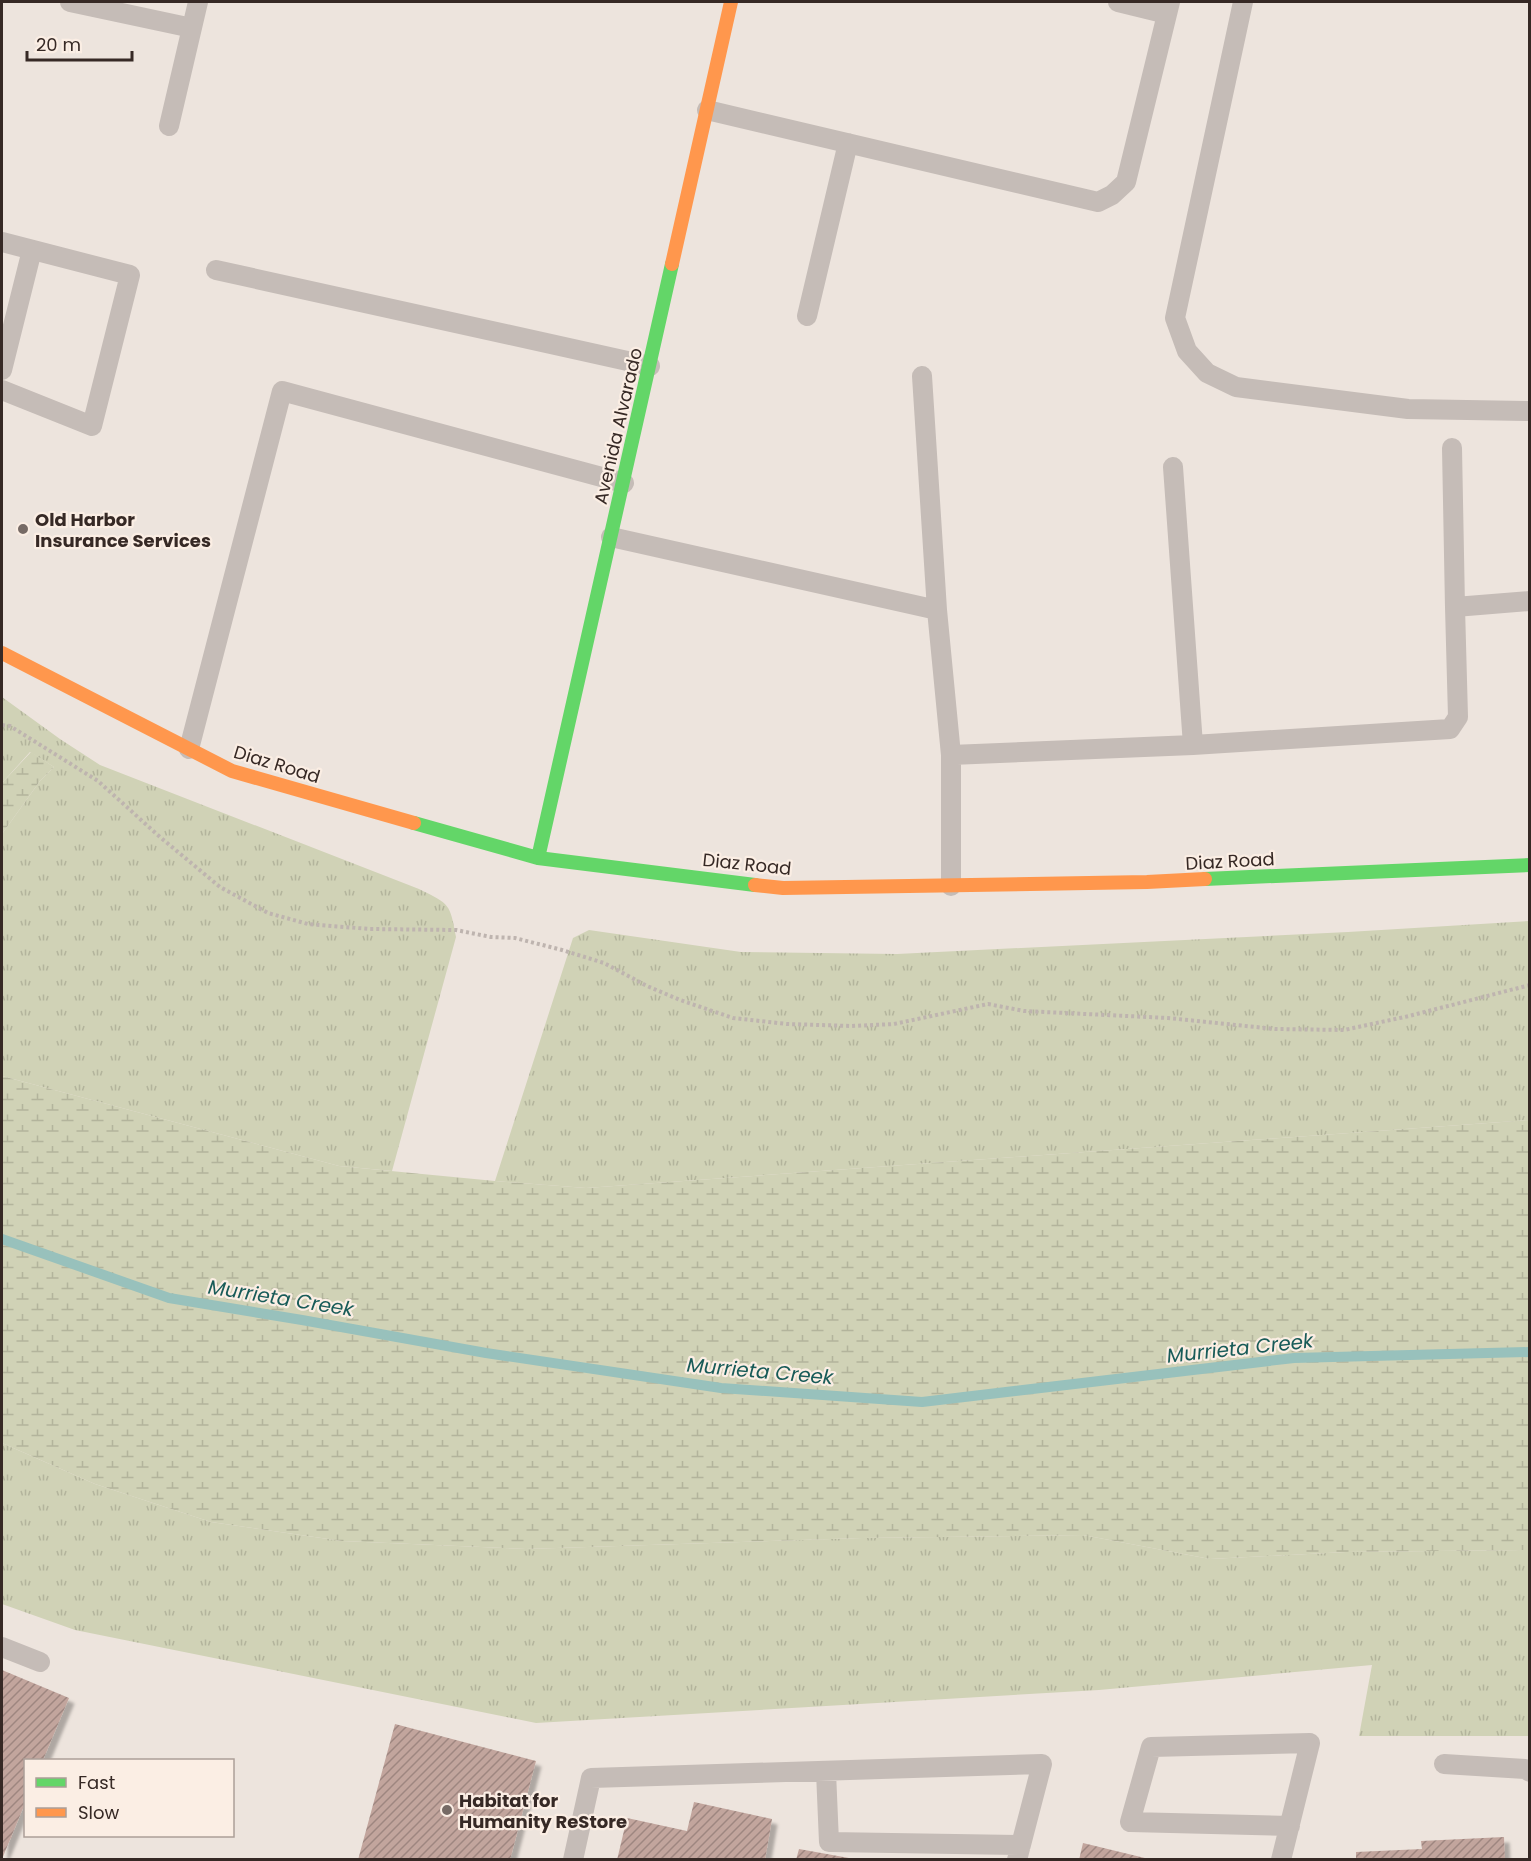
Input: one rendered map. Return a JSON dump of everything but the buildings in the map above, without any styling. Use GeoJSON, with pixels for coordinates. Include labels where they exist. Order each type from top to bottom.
{"type":"FeatureCollection","features":[{"type":"Feature","properties":{"kind":"main road","name":"Avenida Alvarado"},"geometry":{"type":"LineString","coordinates":[[538,858],[731,2]]}},
{"type":"Feature","properties":{"kind":"main road","name":"Diaz Road"},"geometry":{"type":"LineString","coordinates":[[2,653],[232,771],[538,858],[783,888],[1148,882],[1530,866]]}},
{"type":"Feature","properties":{"kind":"lane"},"geometry":{"type":"LineString","coordinates":[[70,2],[192,28]]}},
{"type":"Feature","properties":{"kind":"lane"},"geometry":{"type":"LineString","coordinates":[[169,126],[198,2]]}},
{"type":"Feature","properties":{"kind":"lane"},"geometry":{"type":"LineString","coordinates":[[707,110],[1098,202],[1112,195],[1126,182],[1168,8],[1118,2]]}},
{"type":"Feature","properties":{"kind":"lane"},"geometry":{"type":"LineString","coordinates":[[1243,2],[1175,318],[1187,351],[1208,374],[1236,387],[1408,409],[1530,411]]}},
{"type":"Feature","properties":{"kind":"lane"},"geometry":{"type":"LineString","coordinates":[[807,316],[848,143]]}},
{"type":"Feature","properties":{"kind":"lane"},"geometry":{"type":"LineString","coordinates":[[2,242],[130,275],[92,426],[2,390]]}},
{"type":"Feature","properties":{"kind":"lane"},"geometry":{"type":"LineString","coordinates":[[2,370],[32,250]]}},
{"type":"Feature","properties":{"kind":"lane"},"geometry":{"type":"LineString","coordinates":[[216,270],[650,366]]}},
{"type":"Feature","properties":{"kind":"lane"},"geometry":{"type":"LineString","coordinates":[[922,376],[937,610],[951,755],[951,886]]}},
{"type":"Feature","properties":{"kind":"lane"},"geometry":{"type":"LineString","coordinates":[[189,749],[282,391],[624,483]]}},
{"type":"Feature","properties":{"kind":"lane"},"geometry":{"type":"LineString","coordinates":[[951,755],[1193,745],[1450,729],[1458,717],[1452,448]]}},
{"type":"Feature","properties":{"kind":"lane"},"geometry":{"type":"LineString","coordinates":[[1173,467],[1193,745]]}},
{"type":"Feature","properties":{"kind":"lane"},"geometry":{"type":"LineString","coordinates":[[611,537],[937,610]]}},
{"type":"Feature","properties":{"kind":"lane"},"geometry":{"type":"LineString","coordinates":[[1455,607],[1530,601]]}},
{"type":"Feature","properties":{"kind":"lane"},"geometry":{"type":"LineString","coordinates":[[2,1647],[40,1662]]}},
{"type":"Feature","properties":{"kind":"lane"},"geometry":{"type":"LineString","coordinates":[[1281,1860],[1290,1826],[1310,1743],[1151,1747],[1130,1822],[1290,1826]]}},
{"type":"Feature","properties":{"kind":"lane"},"geometry":{"type":"LineString","coordinates":[[573,1860],[591,1778],[1042,1764],[1019,1852],[830,1842],[826,1772]]}},
{"type":"Feature","properties":{"kind":"lane"},"geometry":{"type":"LineString","coordinates":[[1444,1764],[1525,1769],[1530,1772]]}},
{"type":"Feature","properties":{"kind":"path"},"geometry":{"type":"LineString","coordinates":[[2,725],[10,726],[98,781],[220,887],[268,912],[308,924],[456,930],[491,938],[515,938],[604,963],[663,993],[733,1018],[787,1024],[852,1026],[894,1024],[988,1004],[1024,1011],[1168,1018],[1275,1029],[1344,1030],[1530,985]]}},
{"type":"Feature","properties":{"kind":"green space"},"geometry":{"type":"Polygon","coordinates":[[[2,697],[100,765],[419,889],[447,906],[456,937],[392,1171],[339,1166],[2,1076],[2,834],[40,781],[54,767],[30,752],[2,783],[2,697]]]}},
{"type":"Feature","properties":{"kind":"green space"},"geometry":{"type":"Polygon","coordinates":[[[31,752],[54,767],[40,781],[2,834],[2,783],[31,752]]]}},
{"type":"Feature","properties":{"kind":"green space"},"geometry":{"type":"Polygon","coordinates":[[[1529,921],[1529,1120],[586,1188],[495,1181],[573,938],[589,930],[741,952],[897,954],[1529,921]]]}},
{"type":"Feature","properties":{"kind":"green space"},"geometry":{"type":"Polygon","coordinates":[[[2,1076],[339,1166],[586,1188],[1529,1120],[1529,1550],[1346,1552],[1210,1559],[1083,1535],[862,1538],[526,1549],[342,1541],[211,1522],[95,1484],[2,1443],[2,1076]]]}},
{"type":"Feature","properties":{"kind":"green space"},"geometry":{"type":"Polygon","coordinates":[[[2,1443],[95,1484],[211,1522],[342,1541],[526,1549],[862,1538],[1083,1535],[1210,1559],[1346,1552],[1529,1550],[1529,1736],[1359,1736],[1372,1665],[1099,1690],[536,1723],[75,1630],[2,1604],[2,1443]]]}},
{"type":"Feature","properties":{"kind":"waterway","name":"Murrieta Creek"},"geometry":{"type":"LineString","coordinates":[[2,1239],[169,1298],[486,1353],[721,1388],[922,1402],[1294,1358],[1530,1352]]}},
{"type":"Feature","properties":{"kind":"traffic: fast"},"geometry":{"type":"LineString","coordinates":[[538,858],[672,264]]}},
{"type":"Feature","properties":{"kind":"traffic: fast"},"geometry":{"type":"LineString","coordinates":[[414,823],[538,858],[755,885]]}},
{"type":"Feature","properties":{"kind":"traffic: fast"},"geometry":{"type":"LineString","coordinates":[[1205,879],[1530,865]]}},
{"type":"Feature","properties":{"kind":"traffic: slow"},"geometry":{"type":"LineString","coordinates":[[672,264],[731,2]]}},
{"type":"Feature","properties":{"kind":"traffic: slow"},"geometry":{"type":"LineString","coordinates":[[2,653],[232,771],[414,823]]}},
{"type":"Feature","properties":{"kind":"traffic: slow"},"geometry":{"type":"LineString","coordinates":[[755,885],[783,888],[1205,879]]}},
{"type":"Feature","properties":{"kind":"place","name":"Old Harbor Insurance Services"},"geometry":{"type":"Point","coordinates":[23,529]}},
{"type":"Feature","properties":{"kind":"place","name":"Habitat for Humanity ReStore"},"geometry":{"type":"Point","coordinates":[447,1810]}}]}
